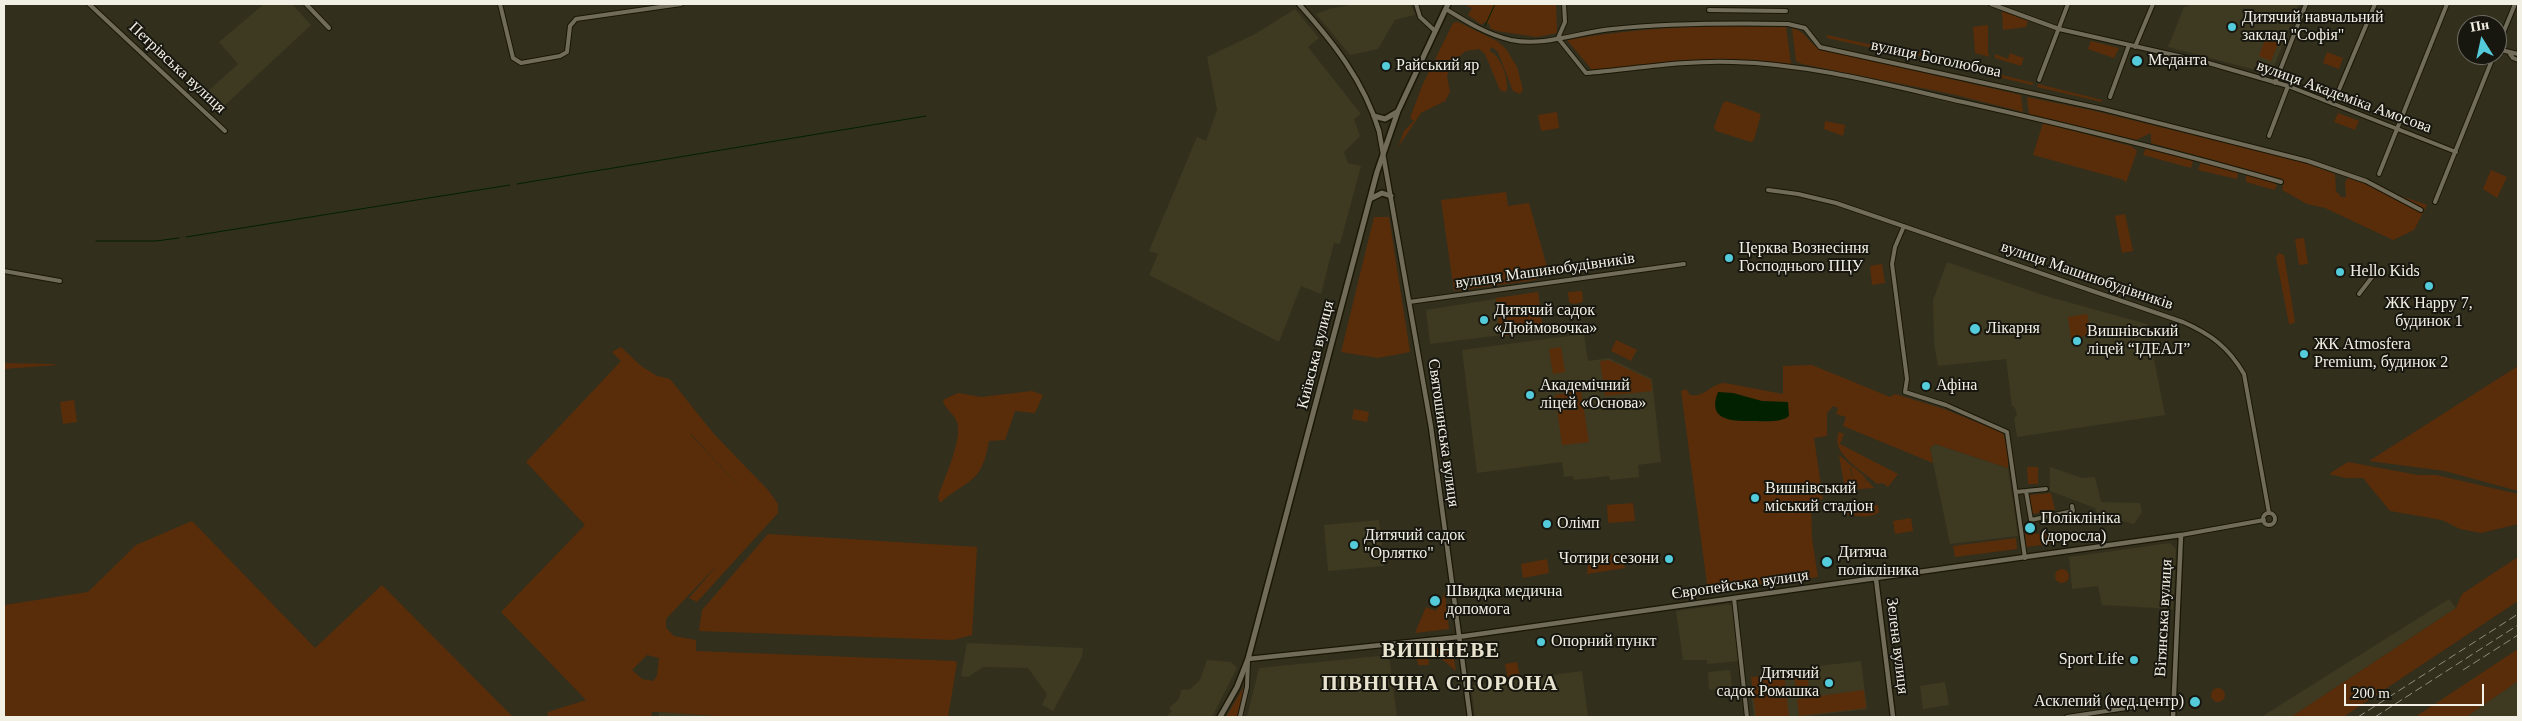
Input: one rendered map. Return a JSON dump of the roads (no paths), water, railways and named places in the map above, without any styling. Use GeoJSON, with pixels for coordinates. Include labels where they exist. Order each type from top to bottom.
{"type":"FeatureCollection","features":[{"type":"Feature","properties":{"kind":"main road","name":"Київська вулиця"},"geometry":{"type":"LineString","coordinates":[[1220,717],[1237,687],[1248,659],[1383,154],[1398,111],[1434,30],[1447,6]]}},
{"type":"Feature","properties":{"kind":"main road"},"geometry":{"type":"LineString","coordinates":[[1374,116],[1385,119],[1398,111]]}},
{"type":"Feature","properties":{"kind":"main road"},"geometry":{"type":"LineString","coordinates":[[1370,199],[1382,193],[1391,196]]}},
{"type":"Feature","properties":{"kind":"street","name":"Петрівська вулиця"},"geometry":{"type":"LineString","coordinates":[[88,4],[226,131]]}},
{"type":"Feature","properties":{"kind":"street"},"geometry":{"type":"LineString","coordinates":[[306,4],[330,28]]}},
{"type":"Feature","properties":{"kind":"street"},"geometry":{"type":"LineString","coordinates":[[500,4],[513,58],[521,63],[560,56],[567,52],[570,26],[576,19],[681,4]]}},
{"type":"Feature","properties":{"kind":"street","name":"Святошинська вулиця"},"geometry":{"type":"LineString","coordinates":[[1299,4],[1346,60],[1374,116],[1391,196],[1433,443],[1470,717]]}},
{"type":"Feature","properties":{"kind":"street"},"geometry":{"type":"LineString","coordinates":[[1416,4],[1420,17],[1434,30]]}},
{"type":"Feature","properties":{"kind":"street"},"geometry":{"type":"LineString","coordinates":[[1564,4],[1565,22],[1558,38],[1586,73],[1732,62],[1787,67],[1888,85],[1999,110],[2282,182]]}},
{"type":"Feature","properties":{"kind":"street","name":"вулиця Академіка Амосова"},"geometry":{"type":"LineString","coordinates":[[1991,4],[2059,29],[2205,62],[2288,86],[2456,152]]}},
{"type":"Feature","properties":{"kind":"street"},"geometry":{"type":"LineString","coordinates":[[2039,80],[2068,4]]}},
{"type":"Feature","properties":{"kind":"street"},"geometry":{"type":"LineString","coordinates":[[2135,46],[2153,4]]}},
{"type":"Feature","properties":{"kind":"street"},"geometry":{"type":"LineString","coordinates":[[2274,83],[2306,4]]}},
{"type":"Feature","properties":{"kind":"street"},"geometry":{"type":"LineString","coordinates":[[2333,104],[2375,4]]}},
{"type":"Feature","properties":{"kind":"street"},"geometry":{"type":"LineString","coordinates":[[2379,174],[2447,4]]}},
{"type":"Feature","properties":{"kind":"street"},"geometry":{"type":"LineString","coordinates":[[2507,24],[2515,4]]}},
{"type":"Feature","properties":{"kind":"street","name":"вулиця Боголюбова"},"geometry":{"type":"LineString","coordinates":[[1447,6],[1481,31],[1504,38],[1530,42],[1607,29],[1662,24],[1788,24],[1805,28],[1820,47],[2104,109],[2308,161],[2366,181],[2421,210]]}},
{"type":"Feature","properties":{"kind":"street"},"geometry":{"type":"LineString","coordinates":[[1709,10],[1786,11]]}},
{"type":"Feature","properties":{"kind":"street"},"geometry":{"type":"LineString","coordinates":[[2110,98],[2129,45]]}},
{"type":"Feature","properties":{"kind":"street"},"geometry":{"type":"LineString","coordinates":[[2507,53],[2518,60]]}},
{"type":"Feature","properties":{"kind":"street"},"geometry":{"type":"LineString","coordinates":[[2510,54],[2518,54]]}},
{"type":"Feature","properties":{"kind":"street"},"geometry":{"type":"LineString","coordinates":[[2435,202],[2490,65]]}},
{"type":"Feature","properties":{"kind":"street"},"geometry":{"type":"LineString","coordinates":[[2269,136],[2288,86]]}},
{"type":"Feature","properties":{"kind":"street","name":"вулиця Машинобудівників"},"geometry":{"type":"LineString","coordinates":[[1768,190],[1827,201],[1904,226],[2183,322],[2213,337],[2234,356],[2244,374],[2269,513]]}},
{"type":"Feature","properties":{"kind":"street"},"geometry":{"type":"LineString","coordinates":[[1904,226],[1895,247],[1892,264],[1907,379],[1905,392],[1954,408],[2007,432],[2025,558]]}},
{"type":"Feature","properties":{"kind":"street","name":"вулиця Машинобудівників"},"geometry":{"type":"LineString","coordinates":[[1409,302],[1684,264]]}},
{"type":"Feature","properties":{"kind":"street"},"geometry":{"type":"LineString","coordinates":[[4,271],[60,281]]}},
{"type":"Feature","properties":{"kind":"street"},"geometry":{"type":"LineString","coordinates":[[2359,294],[2376,272]]}},
{"type":"Feature","properties":{"kind":"street"},"geometry":{"type":"LineString","coordinates":[[2016,492],[2046,489]]}},
{"type":"Feature","properties":{"kind":"street"},"geometry":{"type":"LineString","coordinates":[[2026,491],[2031,520],[2073,511],[2072,506]]}},
{"type":"Feature","properties":{"kind":"street"},"geometry":{"type":"LineString","coordinates":[[2269,513],[2275,518],[2274,523],[2269,525],[2264,520],[2269,513]]}},
{"type":"Feature","properties":{"kind":"street","name":"Європейська вулиця"},"geometry":{"type":"LineString","coordinates":[[1248,659],[1458,637],[2025,558],[2181,535],[2264,520]]}},
{"type":"Feature","properties":{"kind":"street","name":"Вітянська вулиця"},"geometry":{"type":"LineString","coordinates":[[2173,717],[2181,535]]}},
{"type":"Feature","properties":{"kind":"street","name":"Зелена вулиця"},"geometry":{"type":"LineString","coordinates":[[1876,578],[1893,717]]}},
{"type":"Feature","properties":{"kind":"street"},"geometry":{"type":"LineString","coordinates":[[1734,598],[1747,717]]}},
{"type":"Feature","properties":{"kind":"street"},"geometry":{"type":"LineString","coordinates":[[1240,717],[1248,687],[1248,659]]}},
{"type":"Feature","properties":{"kind":"street","name":"Вітянська вулиця"},"geometry":{"type":"LineString","coordinates":[[2067,717],[2173,701]]}},
{"type":"Feature","properties":{"kind":"waterway"},"geometry":{"type":"LineString","coordinates":[[1485,26],[1495,4]]}},
{"type":"Feature","properties":{"kind":"waterway"},"geometry":{"type":"LineString","coordinates":[[517,184],[926,116]]}},
{"type":"Feature","properties":{"kind":"waterway"},"geometry":{"type":"LineString","coordinates":[[186,237],[510,185]]}},
{"type":"Feature","properties":{"kind":"waterway"},"geometry":{"type":"LineString","coordinates":[[96,241],[156,241],[179,238]]}},
{"type":"Feature","properties":{"kind":"railway"},"geometry":{"type":"LineString","coordinates":[[2358,717],[2518,614]]}},
{"type":"Feature","properties":{"kind":"railway"},"geometry":{"type":"LineString","coordinates":[[2375,717],[2518,625]]}},
{"type":"Feature","properties":{"kind":"railway"},"geometry":{"type":"LineString","coordinates":[[2463,670],[2518,635]]}},
{"type":"Feature","properties":{"kind":"place","name":"Дитячий навчальний заклад \"Софія\""},"geometry":{"type":"Point","coordinates":[2232,27]}},
{"type":"Feature","properties":{"kind":"place","name":"Меданта"},"geometry":{"type":"Point","coordinates":[2137,61]}},
{"type":"Feature","properties":{"kind":"place","name":"Райський яр"},"geometry":{"type":"Point","coordinates":[1386,66]}},
{"type":"Feature","properties":{"kind":"place","name":"Церква Вознесіння Господнього ПЦУ"},"geometry":{"type":"Point","coordinates":[1729,258]}},
{"type":"Feature","properties":{"kind":"place","name":"Hello Kids"},"geometry":{"type":"Point","coordinates":[2340,272]}},
{"type":"Feature","properties":{"kind":"place","name":"ЖК Happy 7, будинок 1"},"geometry":{"type":"Point","coordinates":[2429,286]}},
{"type":"Feature","properties":{"kind":"place","name":"Дитячий садок «Дюймовочка»"},"geometry":{"type":"Point","coordinates":[1484,320]}},
{"type":"Feature","properties":{"kind":"place","name":"Лікарня"},"geometry":{"type":"Point","coordinates":[1975,329]}},
{"type":"Feature","properties":{"kind":"place","name":"Вишнівський ліцей “ІДЕАЛ”"},"geometry":{"type":"Point","coordinates":[2077,341]}},
{"type":"Feature","properties":{"kind":"place","name":"ЖК Atmosfera Premium, будинок 2"},"geometry":{"type":"Point","coordinates":[2304,354]}},
{"type":"Feature","properties":{"kind":"place","name":"Афіна"},"geometry":{"type":"Point","coordinates":[1926,386]}},
{"type":"Feature","properties":{"kind":"place","name":"Академічний ліцей «Основа»"},"geometry":{"type":"Point","coordinates":[1530,395]}},
{"type":"Feature","properties":{"kind":"place","name":"Вишнівський міський стадіон"},"geometry":{"type":"Point","coordinates":[1755,498]}},
{"type":"Feature","properties":{"kind":"place","name":"Олімп"},"geometry":{"type":"Point","coordinates":[1547,524]}},
{"type":"Feature","properties":{"kind":"place","name":"Поліклініка (доросла)"},"geometry":{"type":"Point","coordinates":[2030,528]}},
{"type":"Feature","properties":{"kind":"place","name":"Дитячий садок \"Орлятко\""},"geometry":{"type":"Point","coordinates":[1354,545]}},
{"type":"Feature","properties":{"kind":"place","name":"Чотири сезони"},"geometry":{"type":"Point","coordinates":[1669,559]}},
{"type":"Feature","properties":{"kind":"place","name":"Дитяча полікліника"},"geometry":{"type":"Point","coordinates":[1827,562]}},
{"type":"Feature","properties":{"kind":"place","name":"Швидка медична допомога"},"geometry":{"type":"Point","coordinates":[1435,601]}},
{"type":"Feature","properties":{"kind":"place","name":"Опорний пункт"},"geometry":{"type":"Point","coordinates":[1541,642]}},
{"type":"Feature","properties":{"kind":"place","name":"Sport Life"},"geometry":{"type":"Point","coordinates":[2134,660]}},
{"type":"Feature","properties":{"kind":"place","name":"Дитячий садок Ромашка"},"geometry":{"type":"Point","coordinates":[1829,683]}},
{"type":"Feature","properties":{"kind":"place","name":"Асклепий (мед.центр)"},"geometry":{"type":"Point","coordinates":[2195,702]}},
{"type":"Feature","properties":{"kind":"district","name":"ВИШНЕВЕ"},"geometry":{"type":"Point","coordinates":[1441,652]}},
{"type":"Feature","properties":{"kind":"district","name":"ПІВНІЧНА СТОРОНА"},"geometry":{"type":"Point","coordinates":[1440,685]}}]}
